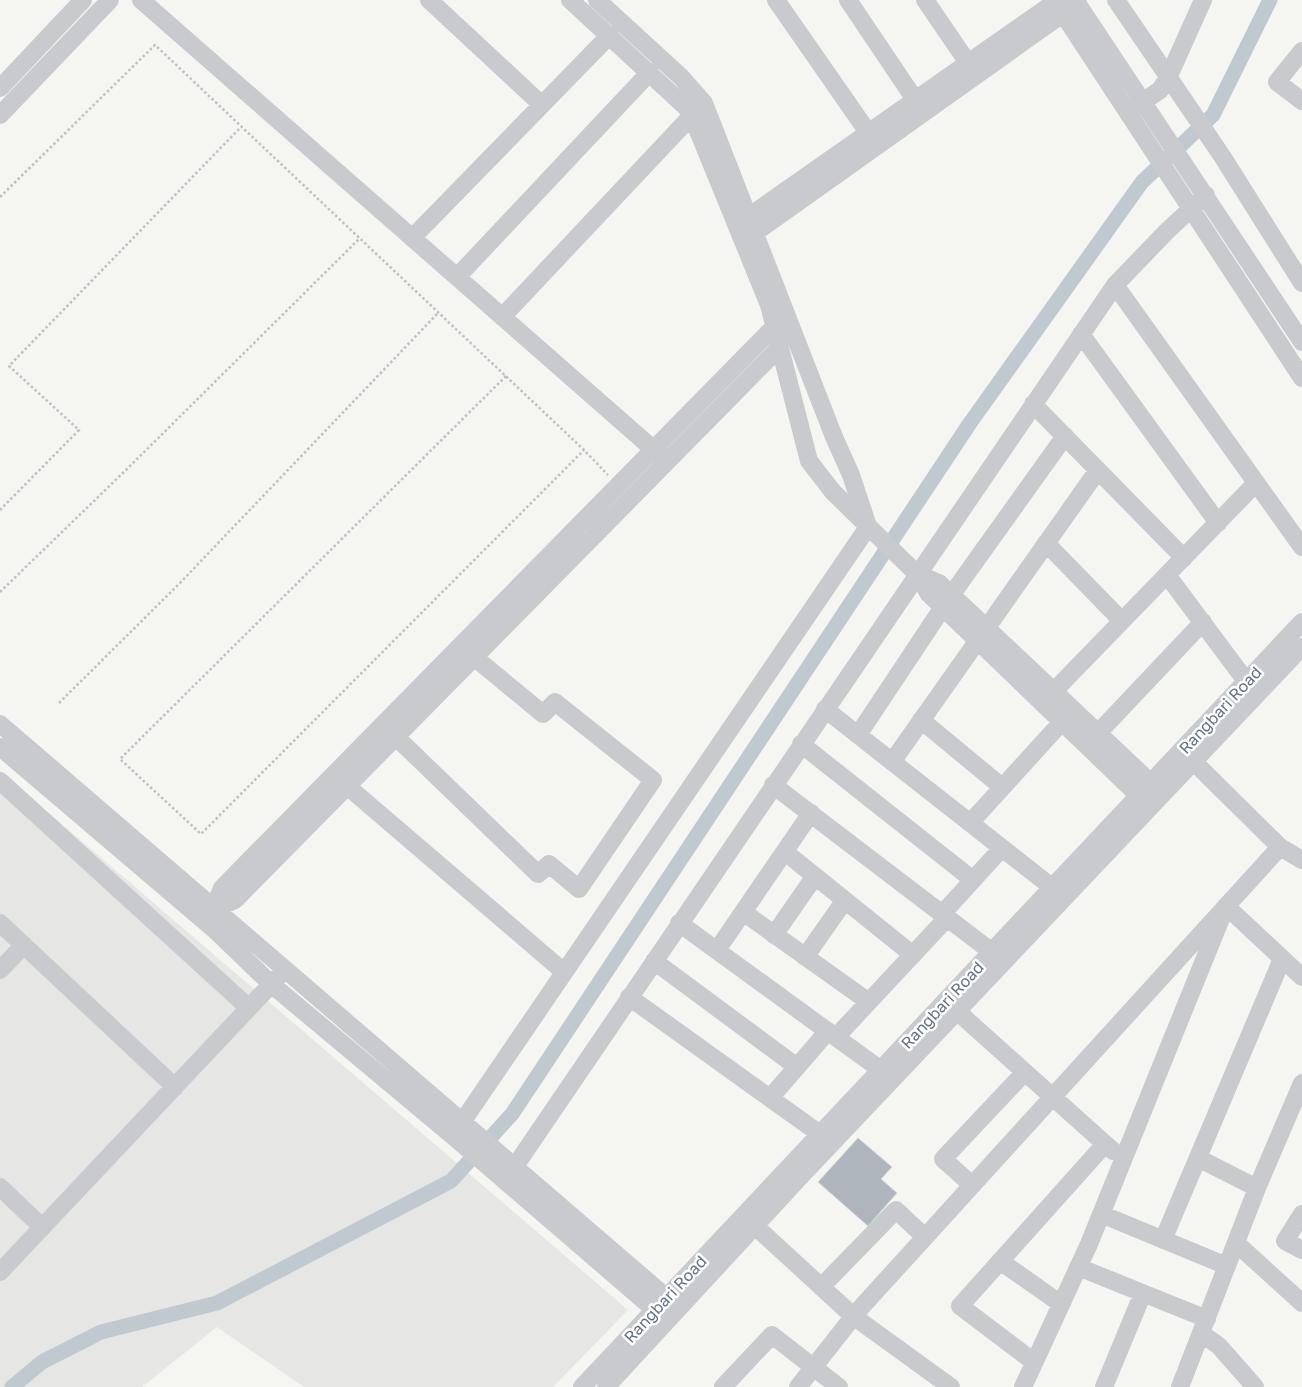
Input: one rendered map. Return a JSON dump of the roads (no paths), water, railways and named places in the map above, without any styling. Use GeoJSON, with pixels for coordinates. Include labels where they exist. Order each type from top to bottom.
{"type":"FeatureCollection","features":[{"type":"Feature","properties":{"kind":"street"},"geometry":{"type":"LineString","coordinates":[[1,84],[83,0]]}},
{"type":"Feature","properties":{"kind":"street"},"geometry":{"type":"LineString","coordinates":[[0,115],[110,0]]}},
{"type":"Feature","properties":{"kind":"street"},"geometry":{"type":"LineString","coordinates":[[141,0],[667,462]]}},
{"type":"Feature","properties":{"kind":"street"},"geometry":{"type":"LineString","coordinates":[[429,0],[542,105]]}},
{"type":"Feature","properties":{"kind":"street"},"geometry":{"type":"LineString","coordinates":[[570,0],[650,72],[698,109]]}},
{"type":"Feature","properties":{"kind":"street"},"geometry":{"type":"LineString","coordinates":[[597,0],[681,76],[698,109],[746,229],[851,475],[872,531]]}},
{"type":"Feature","properties":{"kind":"street"},"geometry":{"type":"LineString","coordinates":[[776,0],[873,139]]}},
{"type":"Feature","properties":{"kind":"street"},"geometry":{"type":"LineString","coordinates":[[848,0],[920,106]]}},
{"type":"Feature","properties":{"kind":"street"},"geometry":{"type":"LineString","coordinates":[[925,0],[968,63]]}},
{"type":"Feature","properties":{"kind":"street"},"geometry":{"type":"LineString","coordinates":[[1116,0],[1222,156],[1302,284]]}},
{"type":"Feature","properties":{"kind":"street"},"geometry":{"type":"LineString","coordinates":[[1128,113],[1160,90],[1168,78],[1203,0]]}},
{"type":"Feature","properties":{"kind":"street"},"geometry":{"type":"LineString","coordinates":[[920,106],[968,63],[1058,4],[1077,2],[1188,167],[1302,342]]}},
{"type":"Feature","properties":{"kind":"street"},"geometry":{"type":"LineString","coordinates":[[746,229],[920,106],[1058,4]]}},
{"type":"Feature","properties":{"kind":"street"},"geometry":{"type":"LineString","coordinates":[[1058,4],[1302,378]]}},
{"type":"Feature","properties":{"kind":"street"},"geometry":{"type":"LineString","coordinates":[[412,238],[610,36]]}},
{"type":"Feature","properties":{"kind":"street"},"geometry":{"type":"LineString","coordinates":[[1302,51],[1277,82],[1302,101]]}},
{"type":"Feature","properties":{"kind":"street"},"geometry":{"type":"LineString","coordinates":[[457,277],[650,72]]}},
{"type":"Feature","properties":{"kind":"street"},"geometry":{"type":"LineString","coordinates":[[502,317],[698,109]]}},
{"type":"Feature","properties":{"kind":"street"},"geometry":{"type":"LineString","coordinates":[[506,1171],[629,997],[774,785],[825,709],[912,569],[1034,404],[1115,285],[1206,195]]}},
{"type":"Feature","properties":{"kind":"street"},"geometry":{"type":"LineString","coordinates":[[746,229],[770,304],[809,461],[833,492],[912,569],[929,594],[948,601],[1145,790]]}},
{"type":"Feature","properties":{"kind":"street"},"geometry":{"type":"LineString","coordinates":[[1115,285],[1302,547]]}},
{"type":"Feature","properties":{"kind":"street"},"geometry":{"type":"LineString","coordinates":[[214,909],[222,888],[775,326]]}},
{"type":"Feature","properties":{"kind":"street"},"geometry":{"type":"LineString","coordinates":[[1081,334],[1218,523]]}},
{"type":"Feature","properties":{"kind":"street"},"geometry":{"type":"LineString","coordinates":[[214,909],[234,900],[780,347]]}},
{"type":"Feature","properties":{"kind":"street"},"geometry":{"type":"LineString","coordinates":[[1034,404],[1184,558]]}},
{"type":"Feature","properties":{"kind":"street"},"geometry":{"type":"LineString","coordinates":[[858,735],[948,601],[1065,436]]}},
{"type":"Feature","properties":{"kind":"street"},"geometry":{"type":"LineString","coordinates":[[892,762],[1098,470]]}},
{"type":"Feature","properties":{"kind":"street"},"geometry":{"type":"LineString","coordinates":[[1054,691],[1256,484]]}},
{"type":"Feature","properties":{"kind":"street"},"geometry":{"type":"LineString","coordinates":[[462,1133],[564,972],[872,531]]}},
{"type":"Feature","properties":{"kind":"street"},"geometry":{"type":"LineString","coordinates":[[1046,543],[1122,621]]}},
{"type":"Feature","properties":{"kind":"street"},"geometry":{"type":"LineString","coordinates":[[1167,575],[1246,682]]}},
{"type":"Feature","properties":{"kind":"street"},"geometry":{"type":"LineString","coordinates":[[1098,733],[1203,622]]}},
{"type":"Feature","properties":{"kind":"street","name":"Rangbari Road"},"geometry":{"type":"LineString","coordinates":[[582,1387],[612,1379],[667,1309],[820,1134],[881,1070],[952,1006],[992,952],[1302,622]]}},
{"type":"Feature","properties":{"kind":"street"},"geometry":{"type":"LineString","coordinates":[[982,633],[1054,691],[1068,715],[1098,733],[1145,790]]}},
{"type":"Feature","properties":{"kind":"street","name":"Rangbari Road"},"geometry":{"type":"LineString","coordinates":[[667,1309],[755,1226],[952,1006],[1194,762],[1302,647]]}},
{"type":"Feature","properties":{"kind":"street"},"geometry":{"type":"LineString","coordinates":[[395,736],[538,874],[549,864],[579,889],[653,780],[555,702],[543,714],[474,657]]}},
{"type":"Feature","properties":{"kind":"street"},"geometry":{"type":"LineString","coordinates":[[441,665],[453,678]]}},
{"type":"Feature","properties":{"kind":"street"},"geometry":{"type":"LineString","coordinates":[[825,709],[1052,888]]}},
{"type":"Feature","properties":{"kind":"street"},"geometry":{"type":"LineString","coordinates":[[970,823],[1068,715]]}},
{"type":"Feature","properties":{"kind":"street"},"geometry":{"type":"LineString","coordinates":[[921,720],[1002,787]]}},
{"type":"Feature","properties":{"kind":"street"},"geometry":{"type":"LineString","coordinates":[[0,724],[285,970],[462,1133],[667,1309]]}},
{"type":"Feature","properties":{"kind":"street"},"geometry":{"type":"LineString","coordinates":[[801,744],[973,880]]}},
{"type":"Feature","properties":{"kind":"street"},"geometry":{"type":"LineString","coordinates":[[0,747],[216,931],[271,984],[462,1133]]}},
{"type":"Feature","properties":{"kind":"street"},"geometry":{"type":"LineString","coordinates":[[1194,762],[1280,847],[1302,860]]}},
{"type":"Feature","properties":{"kind":"street"},"geometry":{"type":"LineString","coordinates":[[0,781],[248,1008]]}},
{"type":"Feature","properties":{"kind":"street"},"geometry":{"type":"LineString","coordinates":[[774,785],[992,952]]}},
{"type":"Feature","properties":{"kind":"street"},"geometry":{"type":"LineString","coordinates":[[346,786],[564,972]]}},
{"type":"Feature","properties":{"kind":"street"},"geometry":{"type":"LineString","coordinates":[[716,950],[811,814]]}},
{"type":"Feature","properties":{"kind":"street"},"geometry":{"type":"LineString","coordinates":[[798,1387],[853,1316],[1280,847]]}},
{"type":"Feature","properties":{"kind":"street"},"geometry":{"type":"LineString","coordinates":[[770,1098],[797,1067],[869,1002],[913,954],[973,880],[1002,848]]}},
{"type":"Feature","properties":{"kind":"street"},"geometry":{"type":"LineString","coordinates":[[785,852],[913,954]]}},
{"type":"Feature","properties":{"kind":"street"},"geometry":{"type":"LineString","coordinates":[[774,935],[815,876]]}},
{"type":"Feature","properties":{"kind":"street"},"geometry":{"type":"LineString","coordinates":[[805,957],[845,900]]}},
{"type":"Feature","properties":{"kind":"street"},"geometry":{"type":"LineString","coordinates":[[1226,906],[1302,977]]}},
{"type":"Feature","properties":{"kind":"street"},"geometry":{"type":"LineString","coordinates":[[1023,1387],[1101,1214],[1226,906]]}},
{"type":"Feature","properties":{"kind":"street"},"geometry":{"type":"LineString","coordinates":[[743,912],[869,1002]]}},
{"type":"Feature","properties":{"kind":"street"},"geometry":{"type":"LineString","coordinates":[[0,922],[175,1087]]}},
{"type":"Feature","properties":{"kind":"street"},"geometry":{"type":"LineString","coordinates":[[679,923],[881,1070]]}},
{"type":"Feature","properties":{"kind":"street"},"geometry":{"type":"LineString","coordinates":[[0,970],[24,946]]}},
{"type":"Feature","properties":{"kind":"street"},"geometry":{"type":"LineString","coordinates":[[1163,1240],[1282,959]]}},
{"type":"Feature","properties":{"kind":"street"},"geometry":{"type":"LineString","coordinates":[[654,960],[797,1067]]}},
{"type":"Feature","properties":{"kind":"street"},"geometry":{"type":"LineString","coordinates":[[0,1272],[285,970]]}},
{"type":"Feature","properties":{"kind":"street"},"geometry":{"type":"LineString","coordinates":[[629,997],[820,1134]]}},
{"type":"Feature","properties":{"kind":"street"},"geometry":{"type":"LineString","coordinates":[[952,1006],[1123,1160]]}},
{"type":"Feature","properties":{"kind":"street"},"geometry":{"type":"LineString","coordinates":[[972,1185],[943,1159],[1025,1072]]}},
{"type":"Feature","properties":{"kind":"street"},"geometry":{"type":"LineString","coordinates":[[1180,1387],[1257,1188],[1302,1083]]}},
{"type":"Feature","properties":{"kind":"street"},"geometry":{"type":"LineString","coordinates":[[1034,1362],[960,1306],[1105,1144]]}},
{"type":"Feature","properties":{"kind":"street"},"geometry":{"type":"LineString","coordinates":[[1198,1158],[1257,1188]]}},
{"type":"Feature","properties":{"kind":"street"},"geometry":{"type":"LineString","coordinates":[[0,1187],[42,1227]]}},
{"type":"Feature","properties":{"kind":"street"},"geometry":{"type":"LineString","coordinates":[[821,1287],[896,1210],[925,1237]]}},
{"type":"Feature","properties":{"kind":"street"},"geometry":{"type":"LineString","coordinates":[[1101,1214],[1227,1266]]}},
{"type":"Feature","properties":{"kind":"street"},"geometry":{"type":"LineString","coordinates":[[1302,1214],[1285,1241],[1302,1250]]}},
{"type":"Feature","properties":{"kind":"street"},"geometry":{"type":"LineString","coordinates":[[755,1226],[853,1316],[950,1387]]}},
{"type":"Feature","properties":{"kind":"street"},"geometry":{"type":"LineString","coordinates":[[1236,1242],[1302,1303]]}},
{"type":"Feature","properties":{"kind":"street"},"geometry":{"type":"LineString","coordinates":[[1000,1261],[1061,1304]]}},
{"type":"Feature","properties":{"kind":"street"},"geometry":{"type":"LineString","coordinates":[[1078,1267],[1143,1293],[1204,1326],[1255,1387]]}},
{"type":"Feature","properties":{"kind":"street"},"geometry":{"type":"LineString","coordinates":[[1104,1387],[1143,1293]]}},
{"type":"Feature","properties":{"kind":"street"},"geometry":{"type":"LineString","coordinates":[[723,1387],[772,1335],[839,1387]]}},
{"type":"Feature","properties":{"kind":"waterway"},"geometry":{"type":"LineString","coordinates":[[12,1387],[42,1362],[101,1332],[217,1303],[451,1181],[512,1114],[970,423],[1142,182],[1213,115],[1270,0]]}}]}
